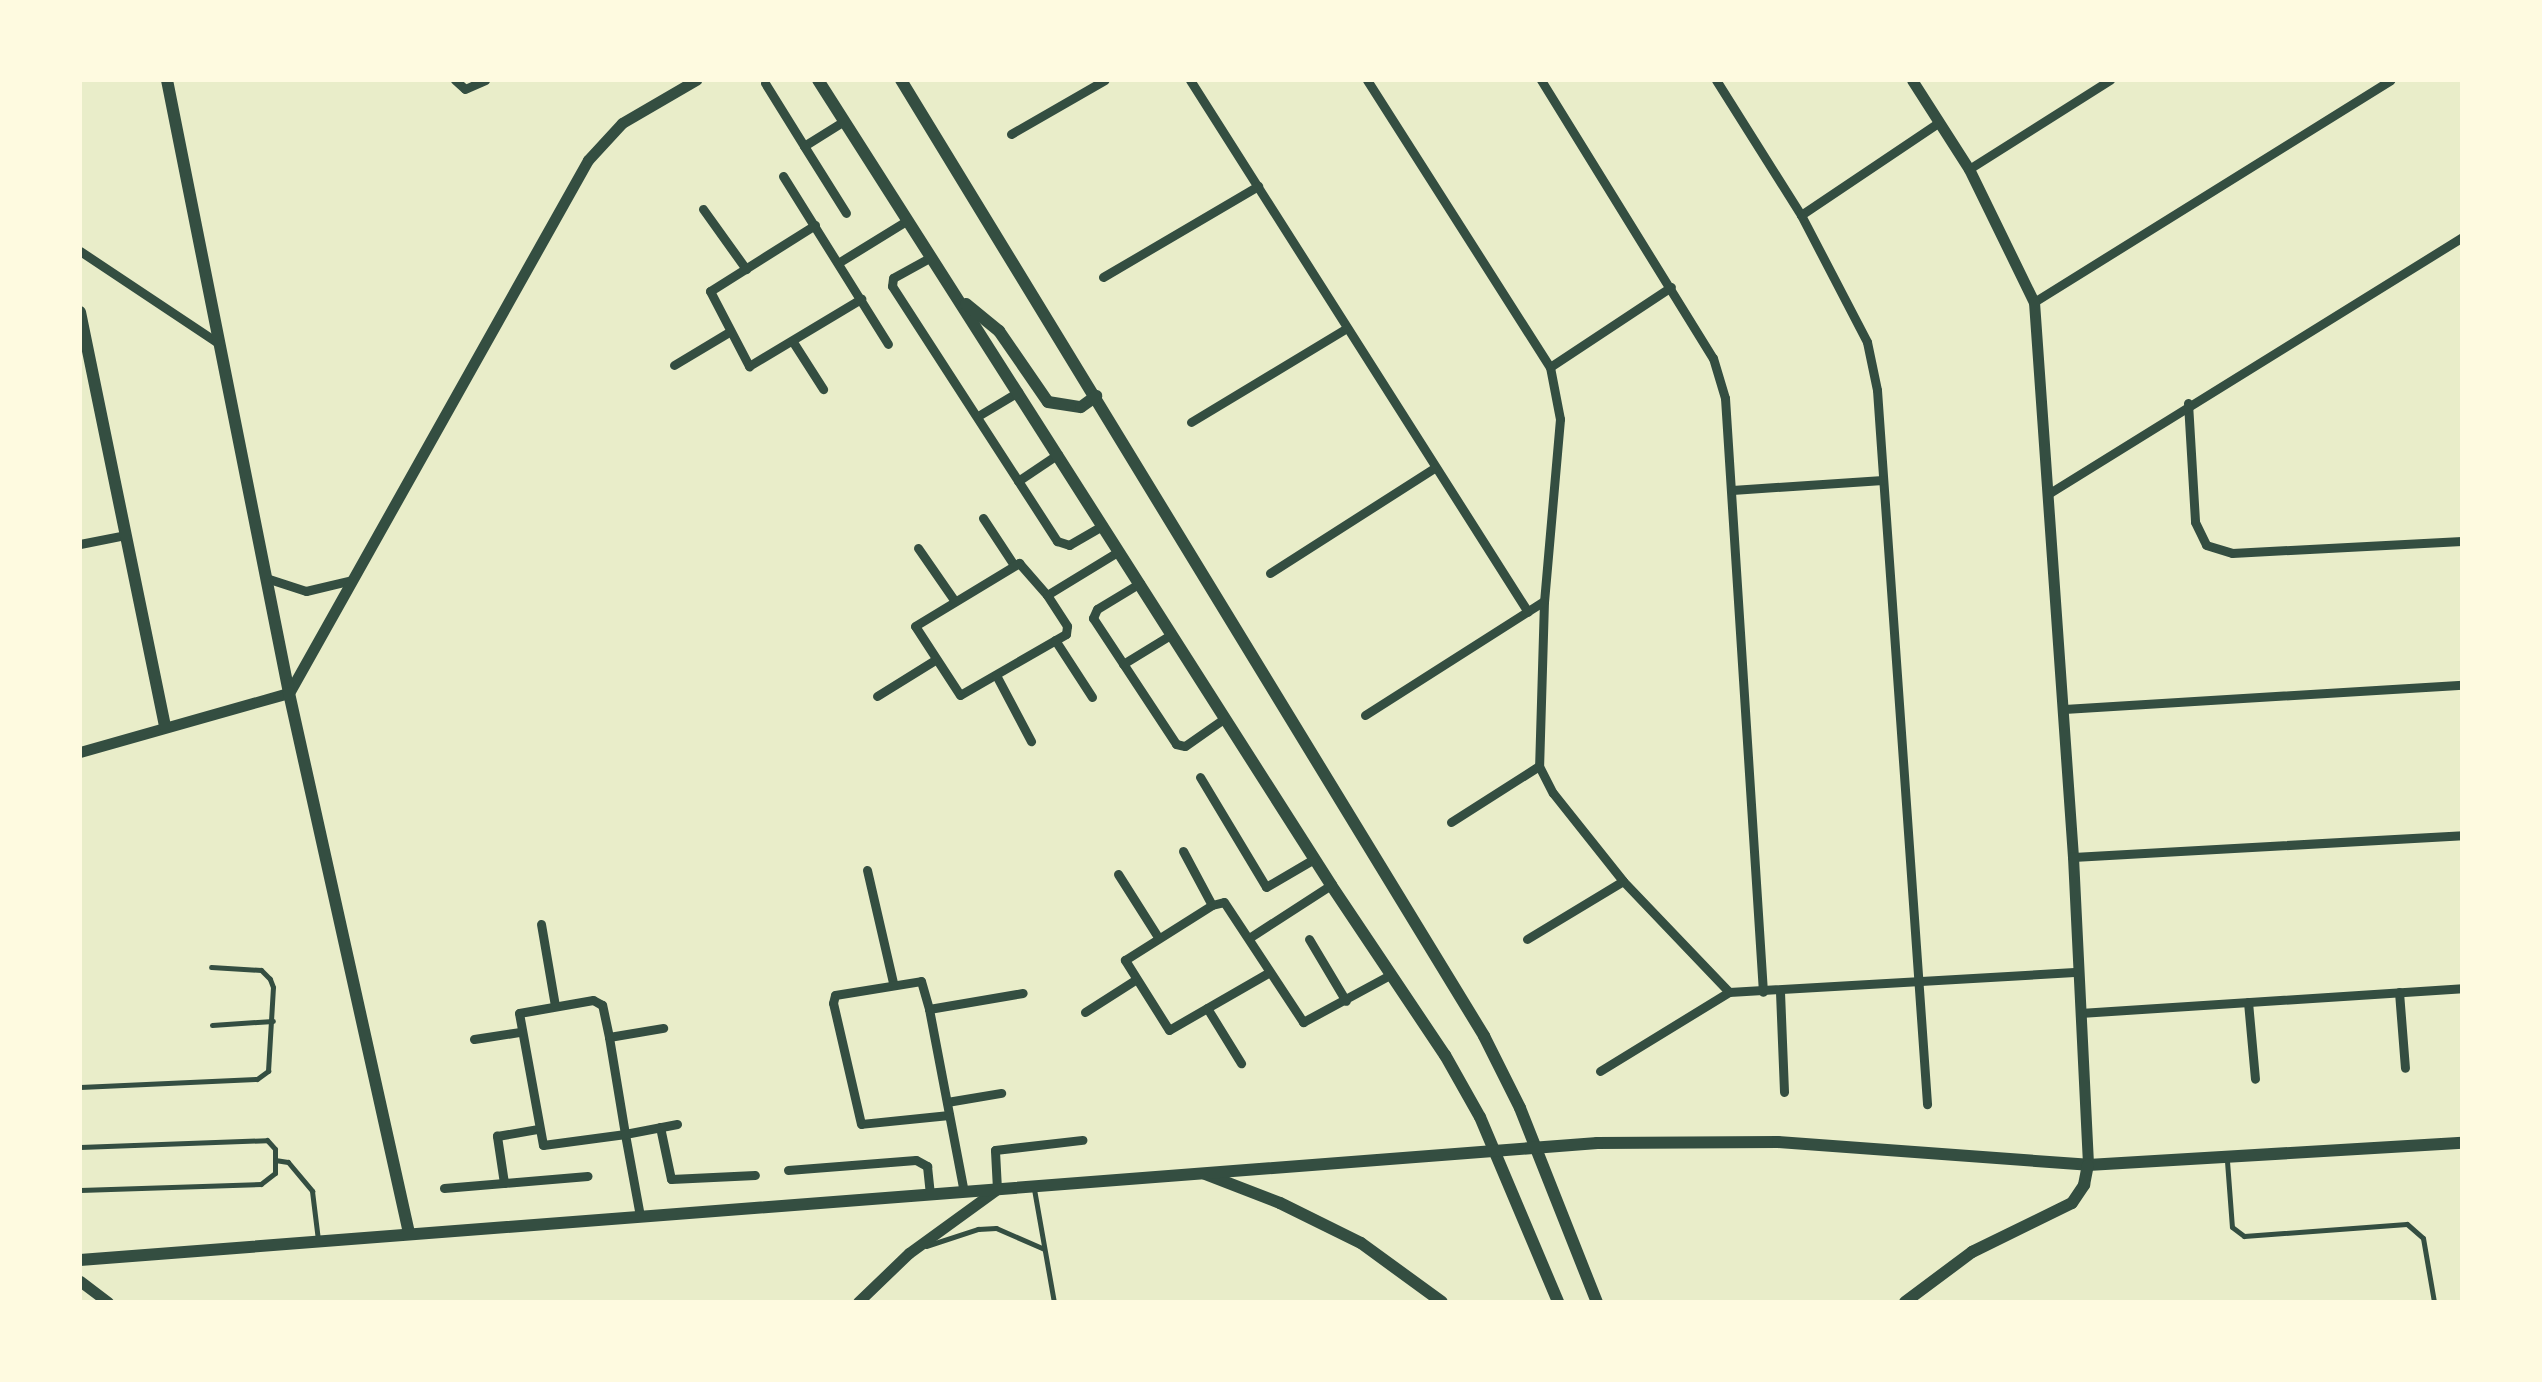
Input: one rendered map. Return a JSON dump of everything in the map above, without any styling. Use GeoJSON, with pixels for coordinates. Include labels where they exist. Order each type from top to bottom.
{"type":"FeatureCollection","features":[{"type":"Feature","properties":{"kind":"main road"},"geometry":{"type":"LineString","coordinates":[[167,80],[289,692],[409,1234]]}},
{"type":"Feature","properties":{"kind":"main road"},"geometry":{"type":"LineString","coordinates":[[818,80],[1314,859],[1446,1054],[1480,1117],[1538,1244],[1558,1302]]}},
{"type":"Feature","properties":{"kind":"main road"},"geometry":{"type":"LineString","coordinates":[[901,80],[1484,1036],[1520,1108],[1597,1302]]}},
{"type":"Feature","properties":{"kind":"main road"},"geometry":{"type":"LineString","coordinates":[[956,296],[999,331],[1048,402],[1080,407],[1096,396]]}},
{"type":"Feature","properties":{"kind":"main road"},"geometry":{"type":"LineString","coordinates":[[80,312],[165,726]]}},
{"type":"Feature","properties":{"kind":"main road"},"geometry":{"type":"LineString","coordinates":[[80,1260],[1597,1142],[1778,1142],[2088,1165],[2462,1143]]}},
{"type":"Feature","properties":{"kind":"main road"},"geometry":{"type":"LineString","coordinates":[[1905,1302],[1985,1244],[2072,1203],[2084,1185],[2088,1165]]}},
{"type":"Feature","properties":{"kind":"main road"},"geometry":{"type":"LineString","coordinates":[[1198,1171],[1280,1203],[1360,1243],[1442,1302]]}},
{"type":"Feature","properties":{"kind":"street"},"geometry":{"type":"LineString","coordinates":[[455,80],[466,88],[485,80]]}},
{"type":"Feature","properties":{"kind":"street"},"geometry":{"type":"LineString","coordinates":[[80,752],[289,692],[588,160],[622,124],[696,80]]}},
{"type":"Feature","properties":{"kind":"street"},"geometry":{"type":"LineString","coordinates":[[1011,134],[1105,80]]}},
{"type":"Feature","properties":{"kind":"street"},"geometry":{"type":"LineString","coordinates":[[1190,80],[1528,612]]}},
{"type":"Feature","properties":{"kind":"street"},"geometry":{"type":"LineString","coordinates":[[1367,80],[1550,367],[1560,419],[1544,602],[1540,766],[1553,792],[1623,881],[1729,992]]}},
{"type":"Feature","properties":{"kind":"street"},"geometry":{"type":"LineString","coordinates":[[1542,80],[1671,286],[1717,372],[1725,398],[1763,992]]}},
{"type":"Feature","properties":{"kind":"street"},"geometry":{"type":"LineString","coordinates":[[1716,80],[1801,214],[1867,342],[1877,390],[1927,1104]]}},
{"type":"Feature","properties":{"kind":"street"},"geometry":{"type":"LineString","coordinates":[[1912,80],[1969,169],[2034,302],[2064,709],[2088,1165]]}},
{"type":"Feature","properties":{"kind":"street"},"geometry":{"type":"LineString","coordinates":[[1969,169],[2110,80]]}},
{"type":"Feature","properties":{"kind":"street"},"geometry":{"type":"LineString","coordinates":[[2034,302],[2391,80]]}},
{"type":"Feature","properties":{"kind":"street"},"geometry":{"type":"LineString","coordinates":[[765,83],[846,212]]}},
{"type":"Feature","properties":{"kind":"street"},"geometry":{"type":"LineString","coordinates":[[804,146],[844,122]]}},
{"type":"Feature","properties":{"kind":"street"},"geometry":{"type":"LineString","coordinates":[[1801,214],[1938,123]]}},
{"type":"Feature","properties":{"kind":"street"},"geometry":{"type":"LineString","coordinates":[[783,176],[888,344]]}},
{"type":"Feature","properties":{"kind":"street"},"geometry":{"type":"LineString","coordinates":[[1103,277],[1258,186]]}},
{"type":"Feature","properties":{"kind":"street"},"geometry":{"type":"LineString","coordinates":[[703,209],[746,269]]}},
{"type":"Feature","properties":{"kind":"street"},"geometry":{"type":"LineString","coordinates":[[838,264],[908,220]]}},
{"type":"Feature","properties":{"kind":"street"},"geometry":{"type":"LineString","coordinates":[[815,225],[708,294],[751,368],[861,300]]}},
{"type":"Feature","properties":{"kind":"street"},"geometry":{"type":"LineString","coordinates":[[2048,494],[2188,403],[2462,237]]}},
{"type":"Feature","properties":{"kind":"street"},"geometry":{"type":"LineString","coordinates":[[80,251],[218,343]]}},
{"type":"Feature","properties":{"kind":"street"},"geometry":{"type":"LineString","coordinates":[[931,256],[894,278],[892,286],[1064,546],[1103,525]]}},
{"type":"Feature","properties":{"kind":"street"},"geometry":{"type":"LineString","coordinates":[[1550,367],[1671,286]]}},
{"type":"Feature","properties":{"kind":"street"},"geometry":{"type":"LineString","coordinates":[[1191,422],[1348,328]]}},
{"type":"Feature","properties":{"kind":"street"},"geometry":{"type":"LineString","coordinates":[[674,365],[729,332]]}},
{"type":"Feature","properties":{"kind":"street"},"geometry":{"type":"LineString","coordinates":[[793,342],[823,389]]}},
{"type":"Feature","properties":{"kind":"street"},"geometry":{"type":"LineString","coordinates":[[978,416],[1018,392]]}},
{"type":"Feature","properties":{"kind":"street"},"geometry":{"type":"LineString","coordinates":[[2188,403],[2195,522],[2206,546],[2232,553],[2462,541]]}},
{"type":"Feature","properties":{"kind":"street"},"geometry":{"type":"LineString","coordinates":[[1018,481],[1058,454]]}},
{"type":"Feature","properties":{"kind":"street"},"geometry":{"type":"LineString","coordinates":[[1270,573],[1434,468]]}},
{"type":"Feature","properties":{"kind":"street"},"geometry":{"type":"LineString","coordinates":[[1732,490],[1883,480]]}},
{"type":"Feature","properties":{"kind":"street"},"geometry":{"type":"LineString","coordinates":[[983,518],[1014,565]]}},
{"type":"Feature","properties":{"kind":"street"},"geometry":{"type":"LineString","coordinates":[[80,544],[126,534]]}},
{"type":"Feature","properties":{"kind":"street"},"geometry":{"type":"LineString","coordinates":[[918,548],[954,600]]}},
{"type":"Feature","properties":{"kind":"street"},"geometry":{"type":"LineString","coordinates":[[1047,595],[1119,550]]}},
{"type":"Feature","properties":{"kind":"street"},"geometry":{"type":"LineString","coordinates":[[1023,563],[1067,626],[1066,634],[960,695],[914,626],[1014,565],[1023,563]]}},
{"type":"Feature","properties":{"kind":"street"},"geometry":{"type":"LineString","coordinates":[[266,578],[306,591],[352,580]]}},
{"type":"Feature","properties":{"kind":"street"},"geometry":{"type":"LineString","coordinates":[[1140,583],[1094,613],[1123,664],[1180,747],[1225,718]]}},
{"type":"Feature","properties":{"kind":"street"},"geometry":{"type":"LineString","coordinates":[[1365,715],[1544,602]]}},
{"type":"Feature","properties":{"kind":"street"},"geometry":{"type":"LineString","coordinates":[[1123,664],[1172,634]]}},
{"type":"Feature","properties":{"kind":"street"},"geometry":{"type":"LineString","coordinates":[[1055,640],[1092,697]]}},
{"type":"Feature","properties":{"kind":"street"},"geometry":{"type":"LineString","coordinates":[[877,696],[935,660]]}},
{"type":"Feature","properties":{"kind":"street"},"geometry":{"type":"LineString","coordinates":[[996,675],[1031,741]]}},
{"type":"Feature","properties":{"kind":"street"},"geometry":{"type":"LineString","coordinates":[[2064,709],[2462,685]]}},
{"type":"Feature","properties":{"kind":"street"},"geometry":{"type":"LineString","coordinates":[[1451,822],[1540,766]]}},
{"type":"Feature","properties":{"kind":"street"},"geometry":{"type":"LineString","coordinates":[[1200,777],[1266,887],[1314,859]]}},
{"type":"Feature","properties":{"kind":"street"},"geometry":{"type":"LineString","coordinates":[[2073,858],[2462,834]]}},
{"type":"Feature","properties":{"kind":"street"},"geometry":{"type":"LineString","coordinates":[[1183,851],[1212,905]]}},
{"type":"Feature","properties":{"kind":"street"},"geometry":{"type":"LineString","coordinates":[[866,870],[893,983]]}},
{"type":"Feature","properties":{"kind":"street"},"geometry":{"type":"LineString","coordinates":[[1118,874],[1158,937]]}},
{"type":"Feature","properties":{"kind":"street"},"geometry":{"type":"LineString","coordinates":[[1527,938],[1623,881]]}},
{"type":"Feature","properties":{"kind":"street"},"geometry":{"type":"LineString","coordinates":[[1248,938],[1331,885]]}},
{"type":"Feature","properties":{"kind":"street"},"geometry":{"type":"LineString","coordinates":[[1268,972],[1169,1030],[1125,960],[1212,905],[1228,904],[1303,1022],[1390,975]]}},
{"type":"Feature","properties":{"kind":"street"},"geometry":{"type":"LineString","coordinates":[[541,924],[555,1006]]}},
{"type":"Feature","properties":{"kind":"street"},"geometry":{"type":"LineString","coordinates":[[1309,939],[1346,1001]]}},
{"type":"Feature","properties":{"kind":"street"},"geometry":{"type":"LineString","coordinates":[[1600,1071],[1729,992],[2078,972]]}},
{"type":"Feature","properties":{"kind":"street"},"geometry":{"type":"LineString","coordinates":[[1085,1012],[1135,980]]}},
{"type":"Feature","properties":{"kind":"street"},"geometry":{"type":"LineString","coordinates":[[950,1115],[870,1124],[856,1117],[832,1003],[841,992],[920,981],[929,1009],[950,1115],[964,1192]]}},
{"type":"Feature","properties":{"kind":"street"},"geometry":{"type":"LineString","coordinates":[[2080,1013],[2462,988]]}},
{"type":"Feature","properties":{"kind":"street"},"geometry":{"type":"LineString","coordinates":[[1780,992],[1784,1092]]}},
{"type":"Feature","properties":{"kind":"street"},"geometry":{"type":"LineString","coordinates":[[2400,992],[2405,1068]]}},
{"type":"Feature","properties":{"kind":"street"},"geometry":{"type":"LineString","coordinates":[[929,1009],[1023,994]]}},
{"type":"Feature","properties":{"kind":"street"},"geometry":{"type":"LineString","coordinates":[[640,1216],[625,1134],[608,1037],[600,1001],[519,1013],[541,1142],[547,1146],[625,1134],[677,1124]]}},
{"type":"Feature","properties":{"kind":"street"},"geometry":{"type":"LineString","coordinates":[[2248,1002],[2255,1080]]}},
{"type":"Feature","properties":{"kind":"street"},"geometry":{"type":"LineString","coordinates":[[1207,1008],[1241,1063]]}},
{"type":"Feature","properties":{"kind":"street"},"geometry":{"type":"LineString","coordinates":[[608,1037],[662,1028]]}},
{"type":"Feature","properties":{"kind":"street"},"geometry":{"type":"LineString","coordinates":[[474,1039],[520,1032]]}},
{"type":"Feature","properties":{"kind":"street"},"geometry":{"type":"LineString","coordinates":[[947,1102],[1001,1093]]}},
{"type":"Feature","properties":{"kind":"street"},"geometry":{"type":"LineString","coordinates":[[660,1128],[671,1179],[754,1175]]}},
{"type":"Feature","properties":{"kind":"street"},"geometry":{"type":"LineString","coordinates":[[504,1183],[497,1136],[538,1129]]}},
{"type":"Feature","properties":{"kind":"street"},"geometry":{"type":"LineString","coordinates":[[858,1302],[909,1252],[996,1189],[995,1150],[1082,1140]]}},
{"type":"Feature","properties":{"kind":"street"},"geometry":{"type":"LineString","coordinates":[[788,1170],[916,1160],[927,1166],[930,1194]]}},
{"type":"Feature","properties":{"kind":"street"},"geometry":{"type":"LineString","coordinates":[[444,1188],[587,1176]]}},
{"type":"Feature","properties":{"kind":"street"},"geometry":{"type":"LineString","coordinates":[[80,1281],[108,1302]]}},
{"type":"Feature","properties":{"kind":"lane"},"geometry":{"type":"LineString","coordinates":[[80,1087],[258,1079],[268,1070],[272,1059],[274,987],[261,970],[211,967]]}},
{"type":"Feature","properties":{"kind":"lane"},"geometry":{"type":"LineString","coordinates":[[212,1025],[273,1020]]}},
{"type":"Feature","properties":{"kind":"lane"},"geometry":{"type":"LineString","coordinates":[[80,1147],[267,1140],[275,1149],[274,1173],[261,1184],[80,1190]]}},
{"type":"Feature","properties":{"kind":"lane"},"geometry":{"type":"LineString","coordinates":[[2227,1157],[2232,1227],[2244,1236],[2407,1224],[2422,1238],[2434,1302]]}},
{"type":"Feature","properties":{"kind":"lane"},"geometry":{"type":"LineString","coordinates":[[275,1160],[288,1162],[312,1192],[318,1240]]}},
{"type":"Feature","properties":{"kind":"lane"},"geometry":{"type":"LineString","coordinates":[[1034,1186],[1054,1302]]}},
{"type":"Feature","properties":{"kind":"lane"},"geometry":{"type":"LineString","coordinates":[[909,1252],[978,1228],[1011,1231],[1044,1250]]}}]}
